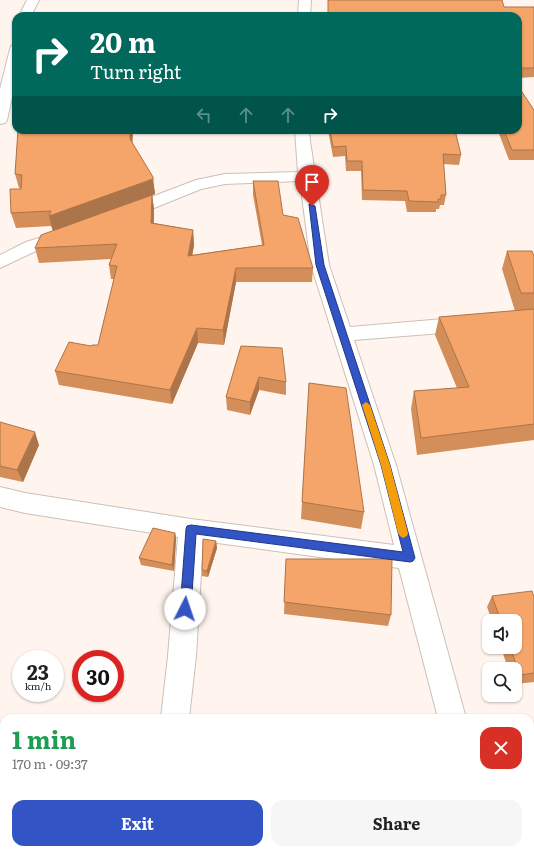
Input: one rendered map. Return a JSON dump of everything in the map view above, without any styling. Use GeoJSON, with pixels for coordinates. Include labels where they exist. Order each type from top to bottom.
{"type":"FeatureCollection","features":[{"type":"Feature","properties":{"kind":"street"},"geometry":{"type":"LineString","coordinates":[[27,12],[33,0]]}},
{"type":"Feature","properties":{"kind":"street"},"geometry":{"type":"LineString","coordinates":[[304,12],[305,0]]}},
{"type":"Feature","properties":{"kind":"street"},"geometry":{"type":"LineString","coordinates":[[0,120],[12,67]]}},
{"type":"Feature","properties":{"kind":"street"},"geometry":{"type":"LineString","coordinates":[[302,134],[320,265],[385,465],[451,714]]}},
{"type":"Feature","properties":{"kind":"street"},"geometry":{"type":"LineString","coordinates":[[111,218],[196,185],[226,179],[307,176]]}},
{"type":"Feature","properties":{"kind":"street"},"geometry":{"type":"LineString","coordinates":[[0,262],[32,246],[75,231]]}},
{"type":"Feature","properties":{"kind":"street"},"geometry":{"type":"LineString","coordinates":[[343,334],[487,323]]}},
{"type":"Feature","properties":{"kind":"street"},"geometry":{"type":"LineString","coordinates":[[0,498],[191,529],[410,558]]}},
{"type":"Feature","properties":{"kind":"street"},"geometry":{"type":"LineString","coordinates":[[175,714],[182,656],[191,529]]}},
{"type":"Feature","properties":{"kind":"building"},"geometry":{"type":"Polygon","coordinates":[[[328,0],[502,0],[504,7],[534,7],[534,68],[522,68],[522,12],[328,12],[328,0]]]}},
{"type":"Feature","properties":{"kind":"building"},"geometry":{"type":"Polygon","coordinates":[[[522,92],[534,110],[534,150],[512,150],[506,134],[522,134],[522,92]]]}},
{"type":"Feature","properties":{"kind":"building"},"geometry":{"type":"Polygon","coordinates":[[[18,134],[130,134],[130,139],[153,179],[49,216],[51,211],[11,213],[10,189],[21,189],[22,175],[15,174],[18,134]]]}},
{"type":"Feature","properties":{"kind":"building"},"geometry":{"type":"Polygon","coordinates":[[[331,134],[456,134],[461,155],[443,154],[446,195],[441,195],[441,199],[438,199],[438,202],[409,201],[407,191],[363,190],[362,161],[347,161],[346,146],[333,147],[331,134]]]}},
{"type":"Feature","properties":{"kind":"building"},"geometry":{"type":"Polygon","coordinates":[[[253,181],[278,181],[283,215],[298,218],[313,268],[236,268],[223,330],[197,328],[170,390],[55,371],[69,342],[91,346],[98,345],[117,266],[109,265],[117,244],[35,248],[41,235],[152,195],[151,223],[193,230],[188,256],[264,245],[253,181]]]}},
{"type":"Feature","properties":{"kind":"building"},"geometry":{"type":"Polygon","coordinates":[[[507,251],[532,251],[534,256],[534,293],[521,293],[507,251]]]}},
{"type":"Feature","properties":{"kind":"building"},"geometry":{"type":"Polygon","coordinates":[[[534,309],[534,424],[421,438],[414,391],[469,387],[439,317],[534,309]]]}},
{"type":"Feature","properties":{"kind":"building"},"geometry":{"type":"Polygon","coordinates":[[[241,346],[282,348],[286,382],[259,377],[250,402],[226,397],[241,346]]]}},
{"type":"Feature","properties":{"kind":"building"},"geometry":{"type":"Polygon","coordinates":[[[309,383],[346,388],[364,512],[302,502],[309,383]]]}},
{"type":"Feature","properties":{"kind":"building"},"geometry":{"type":"Polygon","coordinates":[[[0,422],[35,432],[17,470],[0,466],[0,422]]]}},
{"type":"Feature","properties":{"kind":"building"},"geometry":{"type":"Polygon","coordinates":[[[153,528],[175,533],[172,565],[139,558],[153,528]]]}},
{"type":"Feature","properties":{"kind":"building"},"geometry":{"type":"Polygon","coordinates":[[[203,539],[216,541],[207,571],[202,570],[203,539]]]}},
{"type":"Feature","properties":{"kind":"building"},"geometry":{"type":"Polygon","coordinates":[[[286,559],[392,559],[391,615],[284,602],[286,559]]]}},
{"type":"Feature","properties":{"kind":"building"},"geometry":{"type":"Polygon","coordinates":[[[532,591],[534,597],[534,673],[522,675],[522,662],[515,662],[512,654],[522,654],[522,614],[498,614],[492,596],[532,591]]]}},
{"type":"Feature","properties":{"kind":"slow traffic"},"geometry":{"type":"LineString","coordinates":[[366,405],[385,465],[403,533]]}},
{"type":"Feature","properties":{"kind":"route"},"geometry":{"type":"LineString","coordinates":[[185,609],[191,529],[410,558],[385,465],[320,265],[312,206]]}}]}
